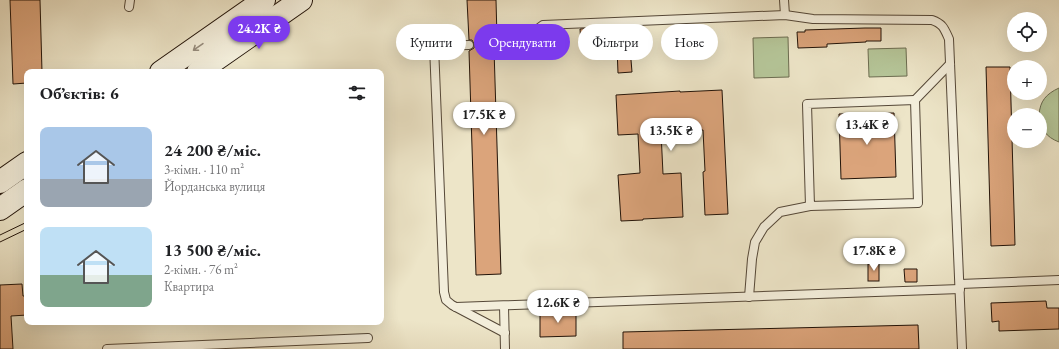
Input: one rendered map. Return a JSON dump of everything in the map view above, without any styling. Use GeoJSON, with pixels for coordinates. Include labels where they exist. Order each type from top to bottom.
{"type":"FeatureCollection","features":[{"type":"Feature","properties":{"kind":"main road"},"geometry":{"type":"LineString","coordinates":[[165,69],[264,0]]}},
{"type":"Feature","properties":{"kind":"main road"},"geometry":{"type":"LineString","coordinates":[[202,69],[301,0]]}},
{"type":"Feature","properties":{"kind":"main road"},"geometry":{"type":"LineString","coordinates":[[0,182],[24,165]]}},
{"type":"Feature","properties":{"kind":"main road"},"geometry":{"type":"LineString","coordinates":[[0,209],[24,192]]}},
{"type":"Feature","properties":{"kind":"lane"},"geometry":{"type":"LineString","coordinates":[[784,0],[786,15]]}},
{"type":"Feature","properties":{"kind":"lane"},"geometry":{"type":"LineString","coordinates":[[568,24],[786,15],[813,19],[932,20],[939,23],[945,29],[949,39],[962,349]]}},
{"type":"Feature","properties":{"kind":"lane"},"geometry":{"type":"LineString","coordinates":[[469,45],[434,46],[444,292],[446,300],[450,304],[505,333]]}},
{"type":"Feature","properties":{"kind":"lane"},"geometry":{"type":"LineString","coordinates":[[810,206],[807,104],[915,100],[950,64]]}},
{"type":"Feature","properties":{"kind":"lane"},"geometry":{"type":"LineString","coordinates":[[749,297],[755,242],[764,226],[780,212],[810,206],[918,203],[915,100]]}},
{"type":"Feature","properties":{"kind":"lane"},"geometry":{"type":"LineString","coordinates":[[456,307],[749,297],[960,287],[1059,280]]}},
{"type":"Feature","properties":{"kind":"lane"},"geometry":{"type":"LineString","coordinates":[[504,306],[505,349]]}},
{"type":"Feature","properties":{"kind":"lane"},"geometry":{"type":"LineString","coordinates":[[107,349],[294,345],[368,338]]}},
{"type":"Feature","properties":{"kind":"green space"},"geometry":{"type":"Polygon","coordinates":[[[788,37],[789,77],[754,78],[753,38],[788,37]]]}},
{"type":"Feature","properties":{"kind":"green space"},"geometry":{"type":"Polygon","coordinates":[[[906,48],[907,76],[869,77],[868,49],[906,48]]]}},
{"type":"Feature","properties":{"kind":"green space"},"geometry":{"type":"Polygon","coordinates":[[[1059,88],[1059,142],[1047,135],[1047,108],[1041,108],[1043,100],[1047,100],[1047,95],[1059,88]]]}},
{"type":"Feature","properties":{"kind":"building"},"geometry":{"type":"Polygon","coordinates":[[[10,0],[40,0],[42,69],[24,69],[24,83],[13,84],[10,0]]]}},
{"type":"Feature","properties":{"kind":"building"},"geometry":{"type":"Polygon","coordinates":[[[467,0],[496,0],[497,24],[474,24],[474,44],[472,40],[469,40],[467,0]]]}},
{"type":"Feature","properties":{"kind":"building"},"geometry":{"type":"Polygon","coordinates":[[[881,28],[881,41],[827,44],[827,47],[798,48],[797,32],[805,32],[805,30],[881,28]]]}},
{"type":"Feature","properties":{"kind":"building"},"geometry":{"type":"Polygon","coordinates":[[[474,48],[474,60],[494,60],[501,274],[476,275],[469,51],[474,48]]]}},
{"type":"Feature","properties":{"kind":"building"},"geometry":{"type":"Polygon","coordinates":[[[617,60],[631,60],[632,72],[618,73],[617,60]]]}},
{"type":"Feature","properties":{"kind":"building"},"geometry":{"type":"Polygon","coordinates":[[[986,67],[1007,67],[1007,100],[1011,100],[1011,108],[1007,108],[1007,148],[1012,148],[1015,245],[991,246],[986,67]]]}},
{"type":"Feature","properties":{"kind":"building"},"geometry":{"type":"Polygon","coordinates":[[[722,90],[728,214],[705,215],[703,130],[661,132],[663,174],[681,173],[683,217],[621,221],[618,175],[640,173],[638,134],[618,135],[616,95],[722,90]]]}},
{"type":"Feature","properties":{"kind":"building"},"geometry":{"type":"Polygon","coordinates":[[[894,113],[896,177],[841,179],[839,114],[894,113]]]}},
{"type":"Feature","properties":{"kind":"building"},"geometry":{"type":"Polygon","coordinates":[[[868,264],[879,264],[879,281],[868,281],[868,264]]]}},
{"type":"Feature","properties":{"kind":"building"},"geometry":{"type":"Polygon","coordinates":[[[904,269],[917,269],[917,282],[905,282],[904,269]]]}},
{"type":"Feature","properties":{"kind":"building"},"geometry":{"type":"Polygon","coordinates":[[[22,284],[24,296],[24,315],[11,316],[13,349],[0,349],[0,285],[22,284]]]}},
{"type":"Feature","properties":{"kind":"building"},"geometry":{"type":"Polygon","coordinates":[[[1046,301],[1047,308],[1059,308],[1059,329],[999,331],[999,321],[992,322],[991,303],[1046,301]]]}},
{"type":"Feature","properties":{"kind":"building"},"geometry":{"type":"Polygon","coordinates":[[[576,310],[576,336],[540,337],[540,311],[576,310]]]}},
{"type":"Feature","properties":{"kind":"building"},"geometry":{"type":"Polygon","coordinates":[[[918,325],[919,349],[623,349],[623,332],[918,325]]]}},
{"type":"Feature","properties":{"kind":"tram line"},"geometry":{"type":"LineString","coordinates":[[0,235],[24,223]]}},
{"type":"Feature","properties":{"kind":"tram line"},"geometry":{"type":"LineString","coordinates":[[0,242],[24,230]]}}]}
